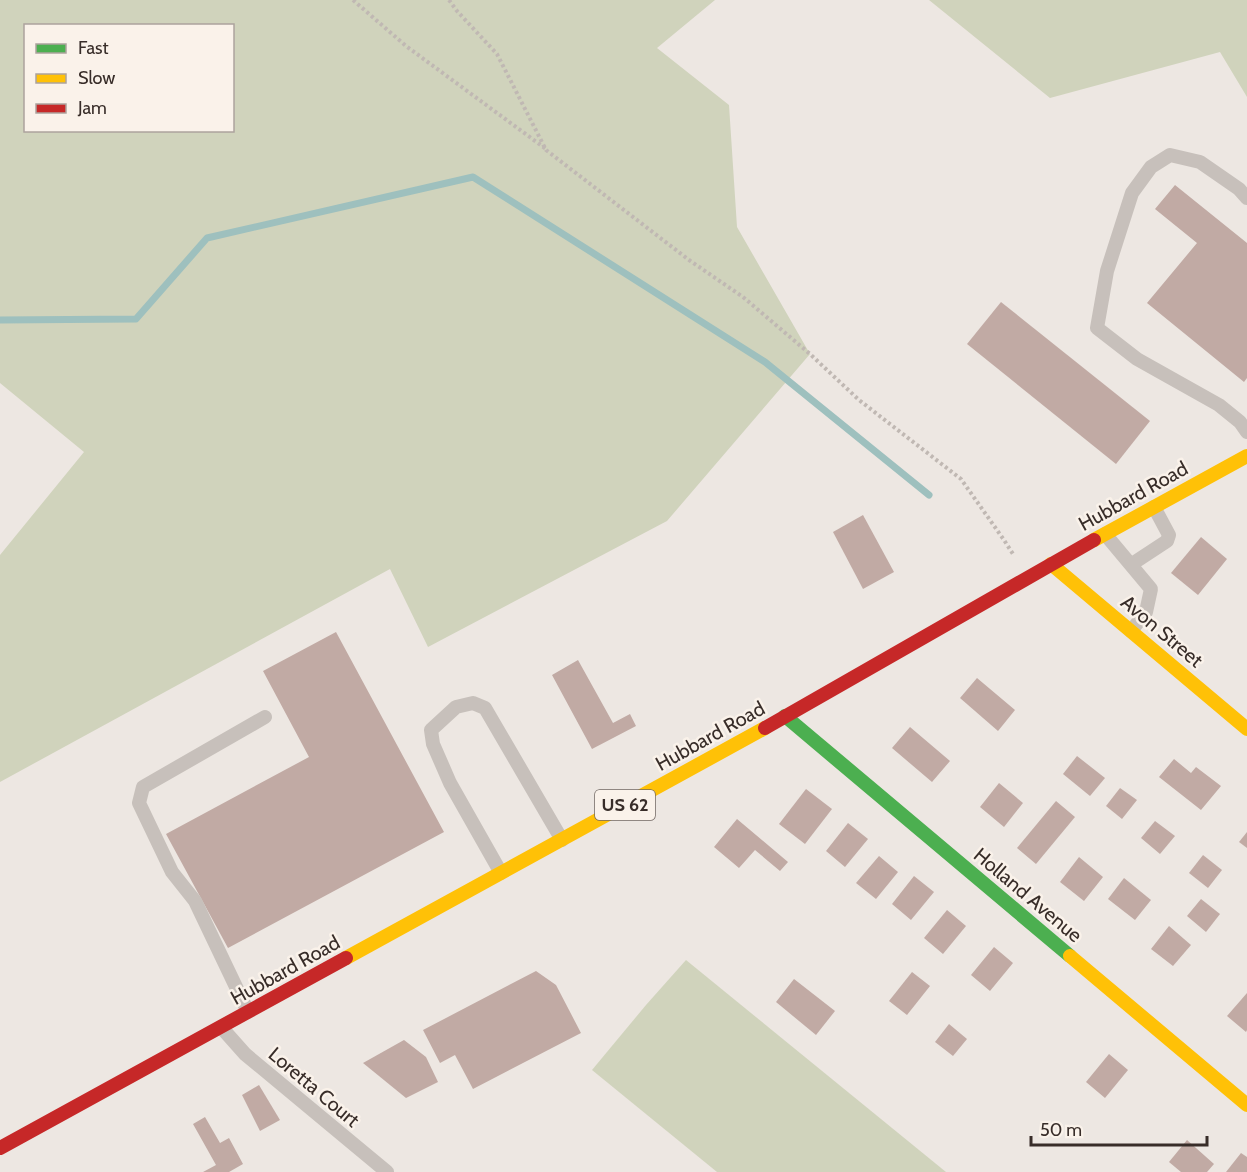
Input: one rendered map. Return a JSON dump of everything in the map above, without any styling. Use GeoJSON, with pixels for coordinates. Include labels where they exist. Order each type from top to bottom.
{"type":"FeatureCollection","features":[{"type":"Feature","properties":{"kind":"main road","name":"Hubbard Road"},"geometry":{"type":"LineString","coordinates":[[0,1148],[739,743],[1027,578],[1247,456]]}},
{"type":"Feature","properties":{"kind":"main road","name":"Avon Street"},"geometry":{"type":"LineString","coordinates":[[1052,564],[1247,729]]}},
{"type":"Feature","properties":{"kind":"main road","name":"Holland Avenue"},"geometry":{"type":"LineString","coordinates":[[785,716],[1247,1105]]}},
{"type":"Feature","properties":{"kind":"lane"},"geometry":{"type":"LineString","coordinates":[[1247,198],[1239,189],[1200,162],[1170,155],[1151,167],[1132,193],[1107,271],[1097,328],[1137,359],[1219,405],[1240,422],[1247,432]]}},
{"type":"Feature","properties":{"kind":"lane"},"geometry":{"type":"LineString","coordinates":[[1132,564],[1167,541],[1169,535],[1154,507]]}},
{"type":"Feature","properties":{"kind":"lane"},"geometry":{"type":"LineString","coordinates":[[1105,534],[1151,589],[1146,612],[1131,631]]}},
{"type":"Feature","properties":{"kind":"lane"},"geometry":{"type":"LineString","coordinates":[[501,873],[450,783],[433,744],[431,730],[456,707],[473,703],[485,708],[562,840]]}},
{"type":"Feature","properties":{"kind":"lane"},"geometry":{"type":"LineString","coordinates":[[248,1012],[195,902],[172,872],[139,803],[143,787],[265,717]]}},
{"type":"Feature","properties":{"kind":"lane","name":"Loretta Court"},"geometry":{"type":"LineString","coordinates":[[221,1027],[245,1054],[387,1172]]}},
{"type":"Feature","properties":{"kind":"path"},"geometry":{"type":"LineString","coordinates":[[353,0],[406,46],[688,260],[743,297],[810,354],[859,400],[961,479],[1004,540],[1027,578]]}},
{"type":"Feature","properties":{"kind":"path"},"geometry":{"type":"LineString","coordinates":[[449,0],[497,54],[546,150]]}},
{"type":"Feature","properties":{"kind":"green space"},"geometry":{"type":"Polygon","coordinates":[[[0,0],[715,0],[657,48],[729,105],[737,227],[810,354],[667,521],[428,647],[390,569],[0,782],[0,555],[84,452],[0,383],[0,0]]]}},
{"type":"Feature","properties":{"kind":"green space"},"geometry":{"type":"Polygon","coordinates":[[[929,0],[1247,0],[1247,97],[1220,52],[1050,98],[929,0]]]}},
{"type":"Feature","properties":{"kind":"green space"},"geometry":{"type":"Polygon","coordinates":[[[686,960],[946,1172],[717,1172],[592,1070],[686,960]]]}},
{"type":"Feature","properties":{"kind":"building"},"geometry":{"type":"Polygon","coordinates":[[[1175,185],[1247,243],[1247,378],[1244,382],[1147,303],[1197,243],[1155,209],[1175,185]]]}},
{"type":"Feature","properties":{"kind":"building"},"geometry":{"type":"Polygon","coordinates":[[[1001,302],[1150,421],[1116,464],[967,344],[1001,302]]]}},
{"type":"Feature","properties":{"kind":"building"},"geometry":{"type":"Polygon","coordinates":[[[863,515],[894,572],[863,589],[833,532],[863,515]]]}},
{"type":"Feature","properties":{"kind":"building"},"geometry":{"type":"Polygon","coordinates":[[[1201,537],[1227,559],[1198,595],[1171,573],[1201,537]]]}},
{"type":"Feature","properties":{"kind":"building"},"geometry":{"type":"Polygon","coordinates":[[[336,632],[444,832],[228,948],[166,834],[309,757],[263,671],[336,632]]]}},
{"type":"Feature","properties":{"kind":"building"},"geometry":{"type":"Polygon","coordinates":[[[578,660],[613,723],[630,714],[636,726],[592,749],[552,675],[578,660]]]}},
{"type":"Feature","properties":{"kind":"building"},"geometry":{"type":"Polygon","coordinates":[[[977,678],[1015,710],[998,731],[960,698],[977,678]]]}},
{"type":"Feature","properties":{"kind":"building"},"geometry":{"type":"Polygon","coordinates":[[[910,727],[950,761],[932,782],[892,748],[910,727]]]}},
{"type":"Feature","properties":{"kind":"building"},"geometry":{"type":"Polygon","coordinates":[[[1077,756],[1105,778],[1090,796],[1063,774],[1077,756]]]}},
{"type":"Feature","properties":{"kind":"building"},"geometry":{"type":"Polygon","coordinates":[[[1174,759],[1191,773],[1196,767],[1221,786],[1201,810],[1159,777],[1174,759]]]}},
{"type":"Feature","properties":{"kind":"building"},"geometry":{"type":"Polygon","coordinates":[[[999,783],[1023,803],[1004,827],[980,807],[999,783]]]}},
{"type":"Feature","properties":{"kind":"building"},"geometry":{"type":"Polygon","coordinates":[[[1120,788],[1137,800],[1122,819],[1106,806],[1120,788]]]}},
{"type":"Feature","properties":{"kind":"building"},"geometry":{"type":"Polygon","coordinates":[[[806,789],[832,809],[805,844],[779,824],[806,789]]]}},
{"type":"Feature","properties":{"kind":"building"},"geometry":{"type":"Polygon","coordinates":[[[1056,801],[1075,817],[1036,864],[1017,848],[1056,801]]]}},
{"type":"Feature","properties":{"kind":"building"},"geometry":{"type":"Polygon","coordinates":[[[737,819],[788,862],[780,871],[755,850],[739,868],[714,847],[737,819]]]}},
{"type":"Feature","properties":{"kind":"building"},"geometry":{"type":"Polygon","coordinates":[[[1155,821],[1175,836],[1160,854],[1141,838],[1155,821]]]}},
{"type":"Feature","properties":{"kind":"building"},"geometry":{"type":"Polygon","coordinates":[[[848,823],[868,839],[845,867],[826,851],[848,823]]]}},
{"type":"Feature","properties":{"kind":"building"},"geometry":{"type":"Polygon","coordinates":[[[1247,832],[1247,848],[1239,842],[1247,832]]]}},
{"type":"Feature","properties":{"kind":"building"},"geometry":{"type":"Polygon","coordinates":[[[1203,855],[1222,870],[1208,888],[1189,873],[1203,855]]]}},
{"type":"Feature","properties":{"kind":"building"},"geometry":{"type":"Polygon","coordinates":[[[879,856],[898,872],[876,899],[856,883],[879,856]]]}},
{"type":"Feature","properties":{"kind":"building"},"geometry":{"type":"Polygon","coordinates":[[[1079,857],[1103,877],[1084,901],[1060,882],[1079,857]]]}},
{"type":"Feature","properties":{"kind":"building"},"geometry":{"type":"Polygon","coordinates":[[[914,876],[934,892],[911,920],[892,904],[914,876]]]}},
{"type":"Feature","properties":{"kind":"building"},"geometry":{"type":"Polygon","coordinates":[[[1124,878],[1151,900],[1135,920],[1108,899],[1124,878]]]}},
{"type":"Feature","properties":{"kind":"building"},"geometry":{"type":"Polygon","coordinates":[[[1201,899],[1220,914],[1206,932],[1187,916],[1201,899]]]}},
{"type":"Feature","properties":{"kind":"building"},"geometry":{"type":"Polygon","coordinates":[[[947,910],[966,926],[943,954],[924,938],[947,910]]]}},
{"type":"Feature","properties":{"kind":"building"},"geometry":{"type":"Polygon","coordinates":[[[1169,926],[1191,945],[1173,966],[1151,949],[1169,926]]]}},
{"type":"Feature","properties":{"kind":"building"},"geometry":{"type":"Polygon","coordinates":[[[994,947],[1013,963],[990,991],[971,975],[994,947]]]}},
{"type":"Feature","properties":{"kind":"building"},"geometry":{"type":"Polygon","coordinates":[[[536,971],[556,985],[581,1033],[473,1089],[455,1055],[440,1063],[423,1030],[536,971]]]}},
{"type":"Feature","properties":{"kind":"building"},"geometry":{"type":"Polygon","coordinates":[[[912,972],[930,986],[907,1015],[889,1001],[912,972]]]}},
{"type":"Feature","properties":{"kind":"building"},"geometry":{"type":"Polygon","coordinates":[[[794,979],[835,1011],[816,1035],[776,1002],[794,979]]]}},
{"type":"Feature","properties":{"kind":"building"},"geometry":{"type":"Polygon","coordinates":[[[1247,993],[1247,1030],[1246,1032],[1227,1016],[1247,993]]]}},
{"type":"Feature","properties":{"kind":"building"},"geometry":{"type":"Polygon","coordinates":[[[949,1024],[967,1039],[953,1056],[935,1042],[949,1024]]]}},
{"type":"Feature","properties":{"kind":"building"},"geometry":{"type":"Polygon","coordinates":[[[404,1040],[426,1057],[438,1082],[406,1098],[363,1063],[404,1040]]]}},
{"type":"Feature","properties":{"kind":"building"},"geometry":{"type":"Polygon","coordinates":[[[1109,1054],[1128,1070],[1105,1098],[1086,1082],[1109,1054]]]}},
{"type":"Feature","properties":{"kind":"building"},"geometry":{"type":"Polygon","coordinates":[[[259,1085],[280,1120],[260,1131],[242,1095],[259,1085]]]}},
{"type":"Feature","properties":{"kind":"building"},"geometry":{"type":"Polygon","coordinates":[[[205,1117],[220,1143],[229,1138],[243,1164],[229,1172],[203,1172],[216,1165],[193,1124],[205,1117]]]}},
{"type":"Feature","properties":{"kind":"building"},"geometry":{"type":"Polygon","coordinates":[[[1187,1140],[1214,1164],[1207,1172],[1181,1172],[1169,1162],[1187,1140]]]}},
{"type":"Feature","properties":{"kind":"building"},"geometry":{"type":"Polygon","coordinates":[[[1241,1153],[1247,1157],[1247,1172],[1226,1172],[1241,1153]]]}},
{"type":"Feature","properties":{"kind":"waterway"},"geometry":{"type":"LineString","coordinates":[[0,320],[136,319],[207,238],[473,177],[765,362],[929,495]]}},
{"type":"Feature","properties":{"kind":"traffic: fast"},"geometry":{"type":"LineString","coordinates":[[785,716],[1070,956]]}},
{"type":"Feature","properties":{"kind":"traffic: slow"},"geometry":{"type":"LineString","coordinates":[[1094,540],[1247,456]]}},
{"type":"Feature","properties":{"kind":"traffic: slow"},"geometry":{"type":"LineString","coordinates":[[1051,564],[1247,729]]}},
{"type":"Feature","properties":{"kind":"traffic: slow"},"geometry":{"type":"LineString","coordinates":[[346,958],[765,728]]}},
{"type":"Feature","properties":{"kind":"traffic: slow"},"geometry":{"type":"LineString","coordinates":[[1070,956],[1247,1105]]}},
{"type":"Feature","properties":{"kind":"traffic: jam"},"geometry":{"type":"LineString","coordinates":[[765,728],[1094,540]]}},
{"type":"Feature","properties":{"kind":"traffic: jam"},"geometry":{"type":"LineString","coordinates":[[0,1148],[346,958]]}}]}
